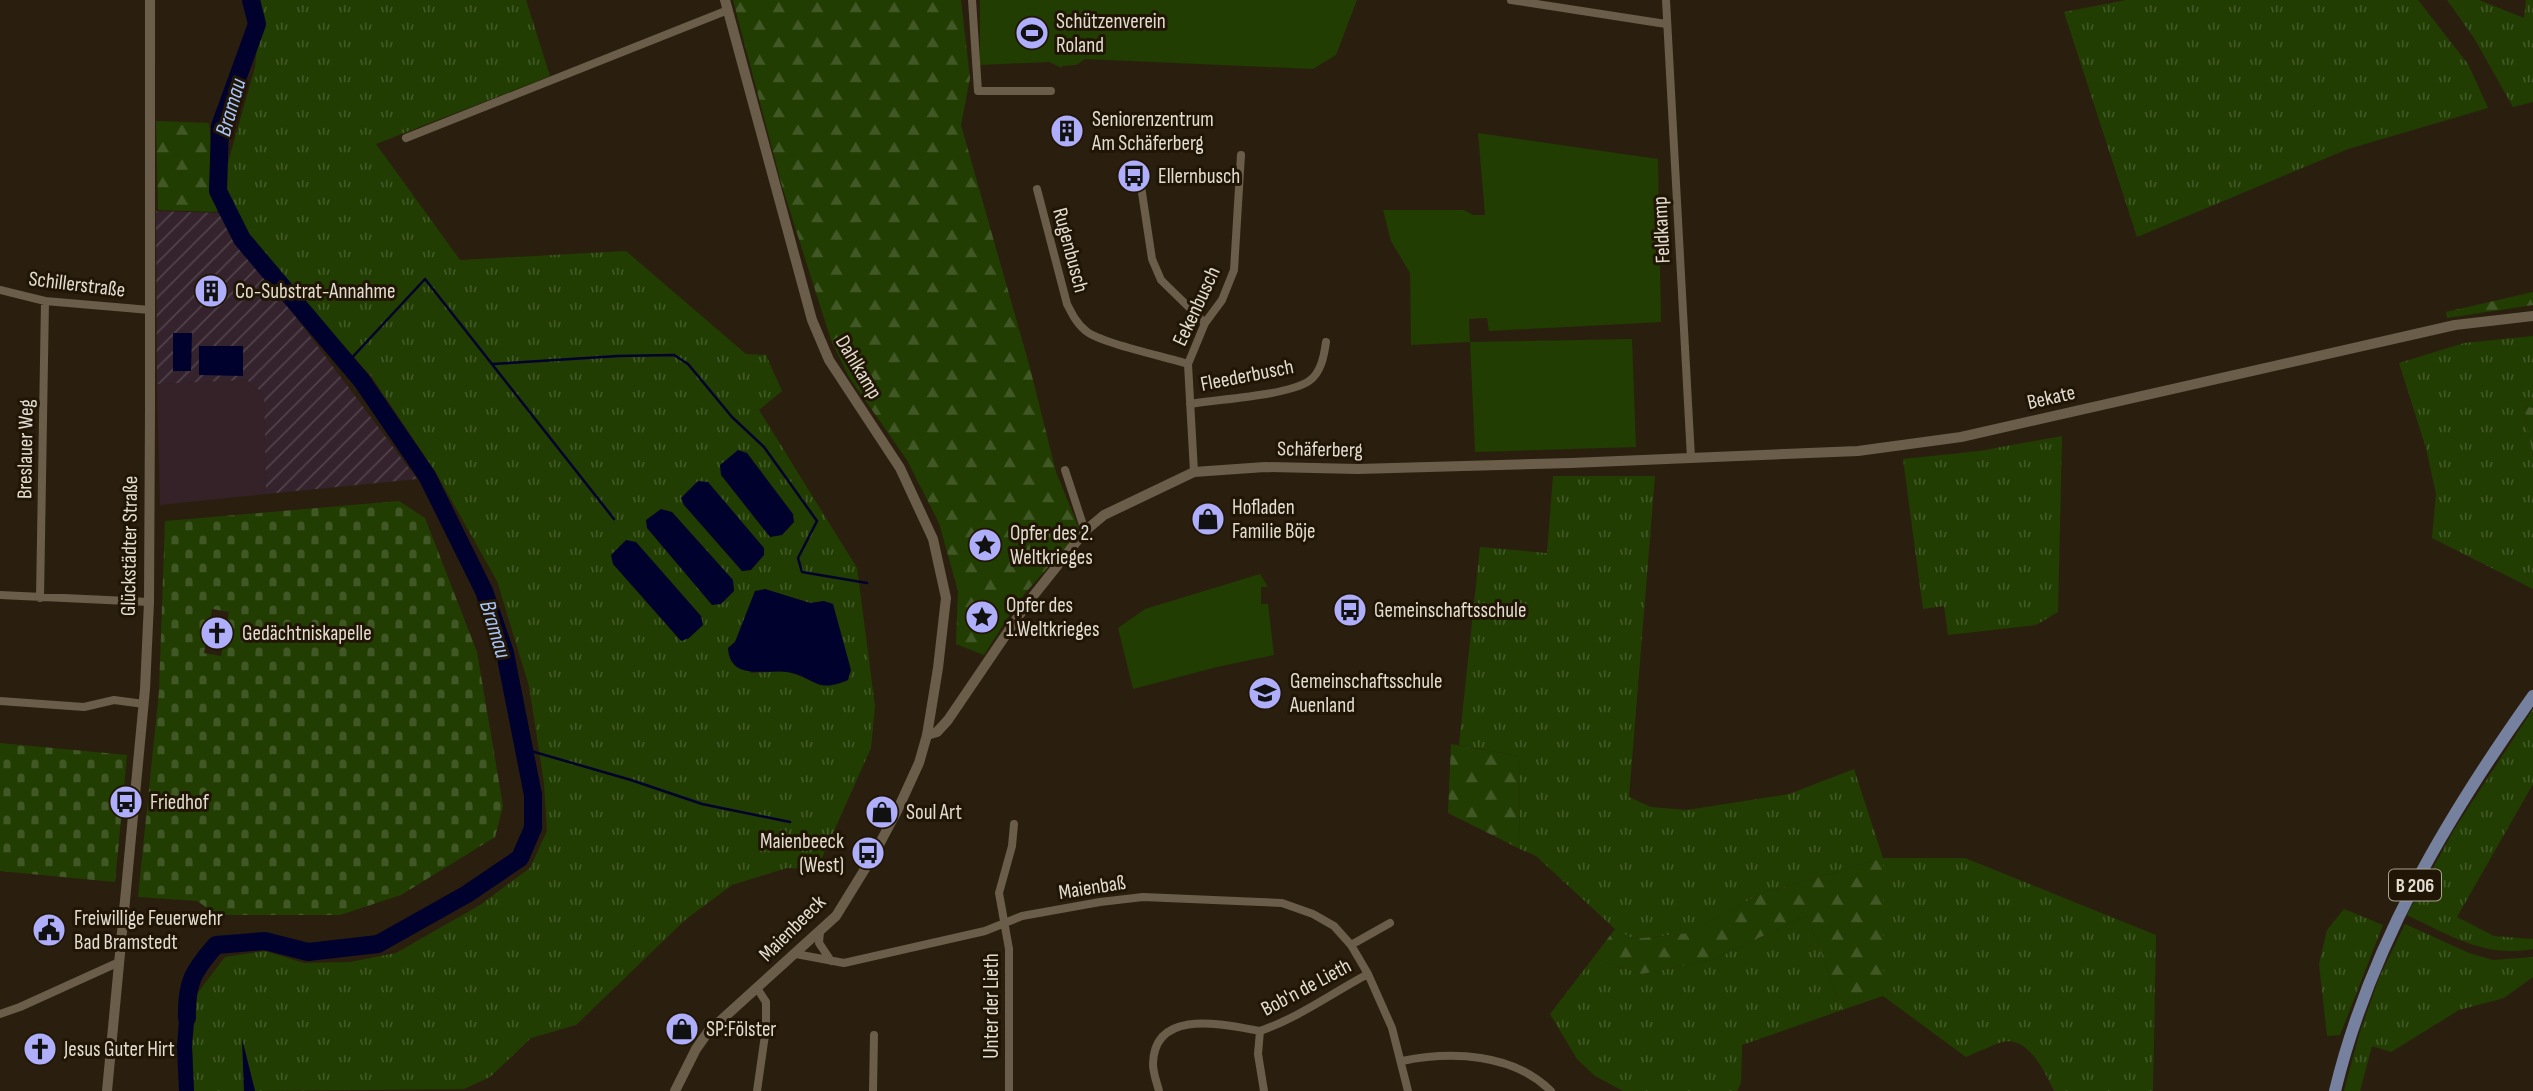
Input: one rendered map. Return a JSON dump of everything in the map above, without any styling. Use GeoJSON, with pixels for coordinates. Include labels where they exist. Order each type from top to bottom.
{"type":"FeatureCollection","features":[{"type":"Feature","properties":{"kind":"main road","name":"Bekate"},"geometry":{"type":"LineString","coordinates":[[1571,463],[1858,450],[1961,437],[2455,325],[2533,316]]}},
{"type":"Feature","properties":{"kind":"main road","name":"Schäferberg"},"geometry":{"type":"LineString","coordinates":[[927,735],[937,732],[948,720],[1026,605],[1085,531],[1104,516],[1194,472],[1265,467],[1358,469],[1571,463]]}},
{"type":"Feature","properties":{"kind":"main road","name":"B 206"},"geometry":{"type":"LineString","coordinates":[[2335,1091],[2352,1030],[2390,932],[2447,825],[2533,696]]}},
{"type":"Feature","properties":{"kind":"street","name":"Glückstädter Straße"},"geometry":{"type":"LineString","coordinates":[[107,1091],[117,963],[144,704],[149,601],[150,0]]}},
{"type":"Feature","properties":{"kind":"street"},"geometry":{"type":"LineString","coordinates":[[972,0],[978,91],[1052,92]]}},
{"type":"Feature","properties":{"kind":"street"},"geometry":{"type":"LineString","coordinates":[[1511,0],[1666,24]]}},
{"type":"Feature","properties":{"kind":"street","name":"Feldkamp"},"geometry":{"type":"LineString","coordinates":[[1666,0],[1691,458]]}},
{"type":"Feature","properties":{"kind":"street","name":"Dahlkamp"},"geometry":{"type":"LineString","coordinates":[[406,138],[727,5],[812,320],[829,360],[900,468],[933,539],[946,598],[927,735]]}},
{"type":"Feature","properties":{"kind":"street","name":"Eekenbusch"},"geometry":{"type":"LineString","coordinates":[[1194,472],[1188,364],[1205,323],[1222,300],[1234,270],[1241,155]]}},
{"type":"Feature","properties":{"kind":"street"},"geometry":{"type":"LineString","coordinates":[[1138,166],[1152,259],[1161,281],[1205,323]]}},
{"type":"Feature","properties":{"kind":"street","name":"Rugenbusch"},"geometry":{"type":"LineString","coordinates":[[1037,189],[1067,304],[1074,319],[1088,333],[1103,340],[1188,364]]}},
{"type":"Feature","properties":{"kind":"street","name":"Schillerstraße"},"geometry":{"type":"LineString","coordinates":[[0,290],[46,302],[150,310]]}},
{"type":"Feature","properties":{"kind":"street","name":"Breslauer Weg"},"geometry":{"type":"LineString","coordinates":[[40,597],[46,302]]}},
{"type":"Feature","properties":{"kind":"street","name":"Fleederbusch"},"geometry":{"type":"LineString","coordinates":[[1190,404],[1288,390],[1309,381],[1319,369],[1326,342]]}},
{"type":"Feature","properties":{"kind":"street"},"geometry":{"type":"LineString","coordinates":[[1065,470],[1085,531]]}},
{"type":"Feature","properties":{"kind":"street"},"geometry":{"type":"LineString","coordinates":[[0,595],[149,601]]}},
{"type":"Feature","properties":{"kind":"street"},"geometry":{"type":"LineString","coordinates":[[0,701],[84,707],[114,700],[144,704]]}},
{"type":"Feature","properties":{"kind":"street","name":"Maienbeeck"},"geometry":{"type":"LineString","coordinates":[[675,1091],[696,1049],[708,1032],[836,916],[897,811],[919,763],[927,735]]}},
{"type":"Feature","properties":{"kind":"street","name":"Unter der Lieth"},"geometry":{"type":"LineString","coordinates":[[1009,1091],[1009,949],[999,892],[1012,846],[1014,824]]}},
{"type":"Feature","properties":{"kind":"street","name":"Maienbaß"},"geometry":{"type":"LineString","coordinates":[[796,954],[844,963],[985,931],[1022,916],[1143,897],[1282,903],[1313,914],[1334,926],[1351,945],[1368,974],[1392,1028],[1408,1091]]}},
{"type":"Feature","properties":{"kind":"street"},"geometry":{"type":"LineString","coordinates":[[1351,945],[1390,923]]}},
{"type":"Feature","properties":{"kind":"street"},"geometry":{"type":"LineString","coordinates":[[820,932],[819,943],[831,961]]}},
{"type":"Feature","properties":{"kind":"street"},"geometry":{"type":"LineString","coordinates":[[0,1014],[117,963]]}},
{"type":"Feature","properties":{"kind":"street","name":"Bob'n de Lieth"},"geometry":{"type":"LineString","coordinates":[[1159,1091],[1153,1066],[1155,1051],[1162,1038],[1173,1029],[1187,1024],[1217,1023],[1260,1031],[1282,1024],[1368,974]]}},
{"type":"Feature","properties":{"kind":"street"},"geometry":{"type":"LineString","coordinates":[[757,988],[766,1002],[766,1028],[757,1091]]}},
{"type":"Feature","properties":{"kind":"street","name":"Bob'n de Lieth"},"geometry":{"type":"LineString","coordinates":[[1260,1031],[1258,1054],[1264,1091]]}},
{"type":"Feature","properties":{"kind":"street"},"geometry":{"type":"LineString","coordinates":[[873,1091],[874,1035]]}},
{"type":"Feature","properties":{"kind":"street"},"geometry":{"type":"LineString","coordinates":[[1402,1061],[1468,1056],[1528,1073],[1550,1091]]}},
{"type":"Feature","properties":{"kind":"shaded area"},"geometry":{"type":"Polygon","coordinates":[[[156,211],[218,213],[417,479],[266,494],[264,394],[247,380],[157,384],[156,211]]]}},
{"type":"Feature","properties":{"kind":"shaded area"},"geometry":{"type":"Polygon","coordinates":[[[247,380],[264,394],[266,494],[160,505],[157,384],[247,380]]]}},
{"type":"Feature","properties":{"kind":"green space"},"geometry":{"type":"Polygon","coordinates":[[[253,0],[526,0],[550,76],[376,144],[460,260],[626,251],[746,354],[766,355],[782,391],[759,410],[857,568],[875,706],[871,748],[817,869],[787,868],[732,885],[685,920],[576,1025],[531,1038],[490,1077],[464,1089],[255,1091],[243,1043],[244,1091],[194,1091],[192,1046],[196,995],[225,957],[265,951],[304,963],[350,962],[396,953],[480,905],[530,868],[547,831],[544,783],[529,686],[497,581],[435,471],[371,376],[245,237],[220,191],[255,67],[259,24],[253,0]],[[765,589],[735,642],[728,648],[751,673],[787,671],[821,685],[824,601],[810,603],[765,589]]]}},
{"type":"Feature","properties":{"kind":"green space"},"geometry":{"type":"Polygon","coordinates":[[[733,0],[961,0],[970,78],[961,125],[1030,368],[1056,472],[1080,531],[1019,600],[984,655],[956,644],[958,591],[939,523],[907,460],[849,377],[831,340],[782,186],[733,0]]]}},
{"type":"Feature","properties":{"kind":"green space"},"geometry":{"type":"Polygon","coordinates":[[[980,0],[1357,0],[1336,55],[1313,69],[1085,59],[1076,65],[1062,68],[1049,62],[980,65],[980,0]]]}},
{"type":"Feature","properties":{"kind":"green space"},"geometry":{"type":"Polygon","coordinates":[[[2126,0],[2418,0],[2468,64],[2488,108],[2348,149],[2137,237],[2064,12],[2126,0]]]}},
{"type":"Feature","properties":{"kind":"green space"},"geometry":{"type":"Polygon","coordinates":[[[2447,0],[2479,0],[2524,18],[2526,0],[2533,0],[2533,102],[2513,107],[2474,38],[2447,0]]]}},
{"type":"Feature","properties":{"kind":"green space"},"geometry":{"type":"Polygon","coordinates":[[[156,121],[209,123],[217,212],[158,210],[156,121]]]}},
{"type":"Feature","properties":{"kind":"green space"},"geometry":{"type":"Polygon","coordinates":[[[1478,133],[1658,159],[1661,322],[1489,331],[1487,318],[1469,319],[1470,342],[1411,345],[1410,273],[1391,241],[1383,210],[1464,210],[1473,215],[1485,215],[1478,133]]]}},
{"type":"Feature","properties":{"kind":"green space"},"geometry":{"type":"Polygon","coordinates":[[[2533,292],[2533,305],[2447,318],[2446,312],[2533,292]]]}},
{"type":"Feature","properties":{"kind":"green space"},"geometry":{"type":"Polygon","coordinates":[[[2533,336],[2533,408],[2524,406],[2533,456],[2533,589],[2432,538],[2436,494],[2426,448],[2399,363],[2464,343],[2533,336]]]}},
{"type":"Feature","properties":{"kind":"green space"},"geometry":{"type":"Polygon","coordinates":[[[1632,339],[1636,447],[1475,452],[1470,342],[1632,339]]]}},
{"type":"Feature","properties":{"kind":"green space"},"geometry":{"type":"Polygon","coordinates":[[[2524,406],[2533,408],[2533,456],[2524,406]]]}},
{"type":"Feature","properties":{"kind":"green space"},"geometry":{"type":"Polygon","coordinates":[[[2062,436],[2058,612],[2036,625],[1948,635],[1944,606],[1923,609],[1903,459],[1979,451],[2062,436]]]}},
{"type":"Feature","properties":{"kind":"green space"},"geometry":{"type":"Polygon","coordinates":[[[1553,476],[1655,476],[1629,797],[1651,807],[1687,810],[1789,794],[1854,769],[1883,858],[1760,894],[1689,933],[1633,939],[1615,929],[1536,856],[1520,849],[1519,756],[1459,745],[1480,547],[1547,553],[1553,476]]]}},
{"type":"Feature","properties":{"kind":"green space"},"geometry":{"type":"Polygon","coordinates":[[[399,501],[425,518],[477,652],[503,806],[495,837],[401,895],[340,915],[218,915],[197,901],[138,897],[159,691],[165,521],[399,501]],[[212,609],[204,653],[221,656],[229,612],[212,609]]]}},
{"type":"Feature","properties":{"kind":"green space"},"geometry":{"type":"Polygon","coordinates":[[[1260,574],[1268,587],[1261,587],[1261,604],[1268,604],[1274,655],[1133,689],[1118,628],[1145,609],[1260,574]]]}},
{"type":"Feature","properties":{"kind":"green space"},"geometry":{"type":"Polygon","coordinates":[[[2533,709],[2533,784],[2457,917],[2494,936],[2533,939],[2533,949],[2499,950],[2467,943],[2407,915],[2455,828],[2533,709]]]}},
{"type":"Feature","properties":{"kind":"green space"},"geometry":{"type":"Polygon","coordinates":[[[0,743],[127,755],[115,882],[0,871],[0,743]]]}},
{"type":"Feature","properties":{"kind":"green space"},"geometry":{"type":"Polygon","coordinates":[[[1451,744],[1519,756],[1520,849],[1448,813],[1451,744]]]}},
{"type":"Feature","properties":{"kind":"green space"},"geometry":{"type":"Polygon","coordinates":[[[1883,858],[1965,858],[2156,935],[2153,1091],[2054,1091],[2034,1057],[2020,1044],[2002,1042],[1966,1057],[1883,996],[1883,858]]]}},
{"type":"Feature","properties":{"kind":"green space"},"geometry":{"type":"Polygon","coordinates":[[[1883,858],[1883,996],[1842,1010],[1807,915],[1712,960],[1642,974],[1593,958],[1615,929],[1633,939],[1689,933],[1760,894],[1883,858]]]}},
{"type":"Feature","properties":{"kind":"green space"},"geometry":{"type":"Polygon","coordinates":[[[2344,909],[2383,925],[2340,1035],[2327,1036],[2319,964],[2327,930],[2344,909]]]}},
{"type":"Feature","properties":{"kind":"green space"},"geometry":{"type":"Polygon","coordinates":[[[1807,915],[1842,1010],[1742,1045],[1741,1083],[1737,1091],[1623,1091],[1595,1076],[1577,1059],[1550,1014],[1593,958],[1642,974],[1712,960],[1807,915]]]}},
{"type":"Feature","properties":{"kind":"green space"},"geometry":{"type":"Polygon","coordinates":[[[2405,924],[2469,953],[2493,960],[2533,957],[2533,977],[2504,998],[2459,1010],[2391,1052],[2372,1046],[2360,1091],[2344,1091],[2359,1035],[2379,978],[2405,924]]]}},
{"type":"Feature","properties":{"kind":"water"},"geometry":{"type":"Polygon","coordinates":[[[173,333],[192,333],[191,371],[173,371],[173,333]]]}},
{"type":"Feature","properties":{"kind":"water"},"geometry":{"type":"Polygon","coordinates":[[[199,346],[243,346],[243,376],[199,375],[199,346]]]}},
{"type":"Feature","properties":{"kind":"water"},"geometry":{"type":"Polygon","coordinates":[[[738,450],[747,453],[793,514],[794,522],[782,535],[770,537],[721,475],[720,465],[738,450]]]}},
{"type":"Feature","properties":{"kind":"water"},"geometry":{"type":"Polygon","coordinates":[[[698,481],[708,482],[764,548],[764,555],[751,570],[742,571],[684,505],[681,498],[698,481]]]}},
{"type":"Feature","properties":{"kind":"water"},"geometry":{"type":"Polygon","coordinates":[[[661,509],[672,512],[733,580],[734,591],[721,604],[712,605],[647,528],[646,520],[661,509]]]}},
{"type":"Feature","properties":{"kind":"water"},"geometry":{"type":"Polygon","coordinates":[[[626,540],[636,542],[701,616],[703,625],[689,638],[681,641],[613,564],[611,555],[626,540]]]}},
{"type":"Feature","properties":{"kind":"water"},"geometry":{"type":"Polygon","coordinates":[[[765,589],[810,603],[824,601],[833,604],[851,670],[848,680],[828,686],[795,674],[750,671],[735,665],[728,648],[735,642],[755,591],[765,589]]]}},
{"type":"Feature","properties":{"kind":"water"},"geometry":{"type":"Polygon","coordinates":[[[181,992],[196,995],[192,1046],[194,1091],[179,1091],[177,1047],[181,992]]]}},
{"type":"Feature","properties":{"kind":"water"},"geometry":{"type":"Polygon","coordinates":[[[242,1039],[255,1091],[244,1091],[242,1039]]]}},
{"type":"Feature","properties":{"kind":"waterway","name":"Bramau"},"geometry":{"type":"LineString","coordinates":[[187,1018],[188,995],[193,978],[216,945],[265,941],[308,952],[378,944],[467,894],[520,858],[533,828],[533,795],[505,653],[484,591],[427,476],[362,381],[242,239],[218,191],[220,126],[257,24],[251,0]]}},
{"type":"Feature","properties":{"kind":"waterway"},"geometry":{"type":"LineString","coordinates":[[347,363],[425,279],[614,519]]}},
{"type":"Feature","properties":{"kind":"waterway"},"geometry":{"type":"LineString","coordinates":[[493,364],[674,355],[688,364],[732,417],[764,447],[817,521],[798,558],[802,572],[867,583]]}},
{"type":"Feature","properties":{"kind":"waterway"},"geometry":{"type":"LineString","coordinates":[[524,749],[702,804],[790,822]]}},
{"type":"Feature","properties":{"kind":"place","name":"Schützenverein Roland"},"geometry":{"type":"Point","coordinates":[1032,33]}},
{"type":"Feature","properties":{"kind":"place","name":"Seniorenzentrum Am Schäferberg"},"geometry":{"type":"Point","coordinates":[1067,131]}},
{"type":"Feature","properties":{"kind":"place","name":"Ellernbusch"},"geometry":{"type":"Point","coordinates":[1134,176]}},
{"type":"Feature","properties":{"kind":"place","name":"Co-Substrat-Annahme"},"geometry":{"type":"Point","coordinates":[211,291]}},
{"type":"Feature","properties":{"kind":"place","name":"Hofladen Familie Böje"},"geometry":{"type":"Point","coordinates":[1208,519]}},
{"type":"Feature","properties":{"kind":"place","name":"Opfer des 2. Weltkrieges"},"geometry":{"type":"Point","coordinates":[985,545]}},
{"type":"Feature","properties":{"kind":"place","name":"Gemeinschaftsschule"},"geometry":{"type":"Point","coordinates":[1350,610]}},
{"type":"Feature","properties":{"kind":"place","name":"Opfer des 1.Weltkrieges"},"geometry":{"type":"Point","coordinates":[982,617]}},
{"type":"Feature","properties":{"kind":"place","name":"Gedächtniskapelle"},"geometry":{"type":"Point","coordinates":[217,633]}},
{"type":"Feature","properties":{"kind":"place","name":"Gemeinschaftsschule Auenland"},"geometry":{"type":"Point","coordinates":[1265,693]}},
{"type":"Feature","properties":{"kind":"place","name":"Friedhof"},"geometry":{"type":"Point","coordinates":[126,802]}},
{"type":"Feature","properties":{"kind":"place","name":"Soul Art"},"geometry":{"type":"Point","coordinates":[882,812]}},
{"type":"Feature","properties":{"kind":"place","name":"Maienbeeck (West)"},"geometry":{"type":"Point","coordinates":[868,853]}},
{"type":"Feature","properties":{"kind":"place","name":"Freiwillige Feuerwehr Bad Bramstedt"},"geometry":{"type":"Point","coordinates":[49,930]}},
{"type":"Feature","properties":{"kind":"place","name":"SP:Fölster"},"geometry":{"type":"Point","coordinates":[682,1029]}},
{"type":"Feature","properties":{"kind":"place","name":"Jesus Guter Hirt"},"geometry":{"type":"Point","coordinates":[40,1049]}}]}
